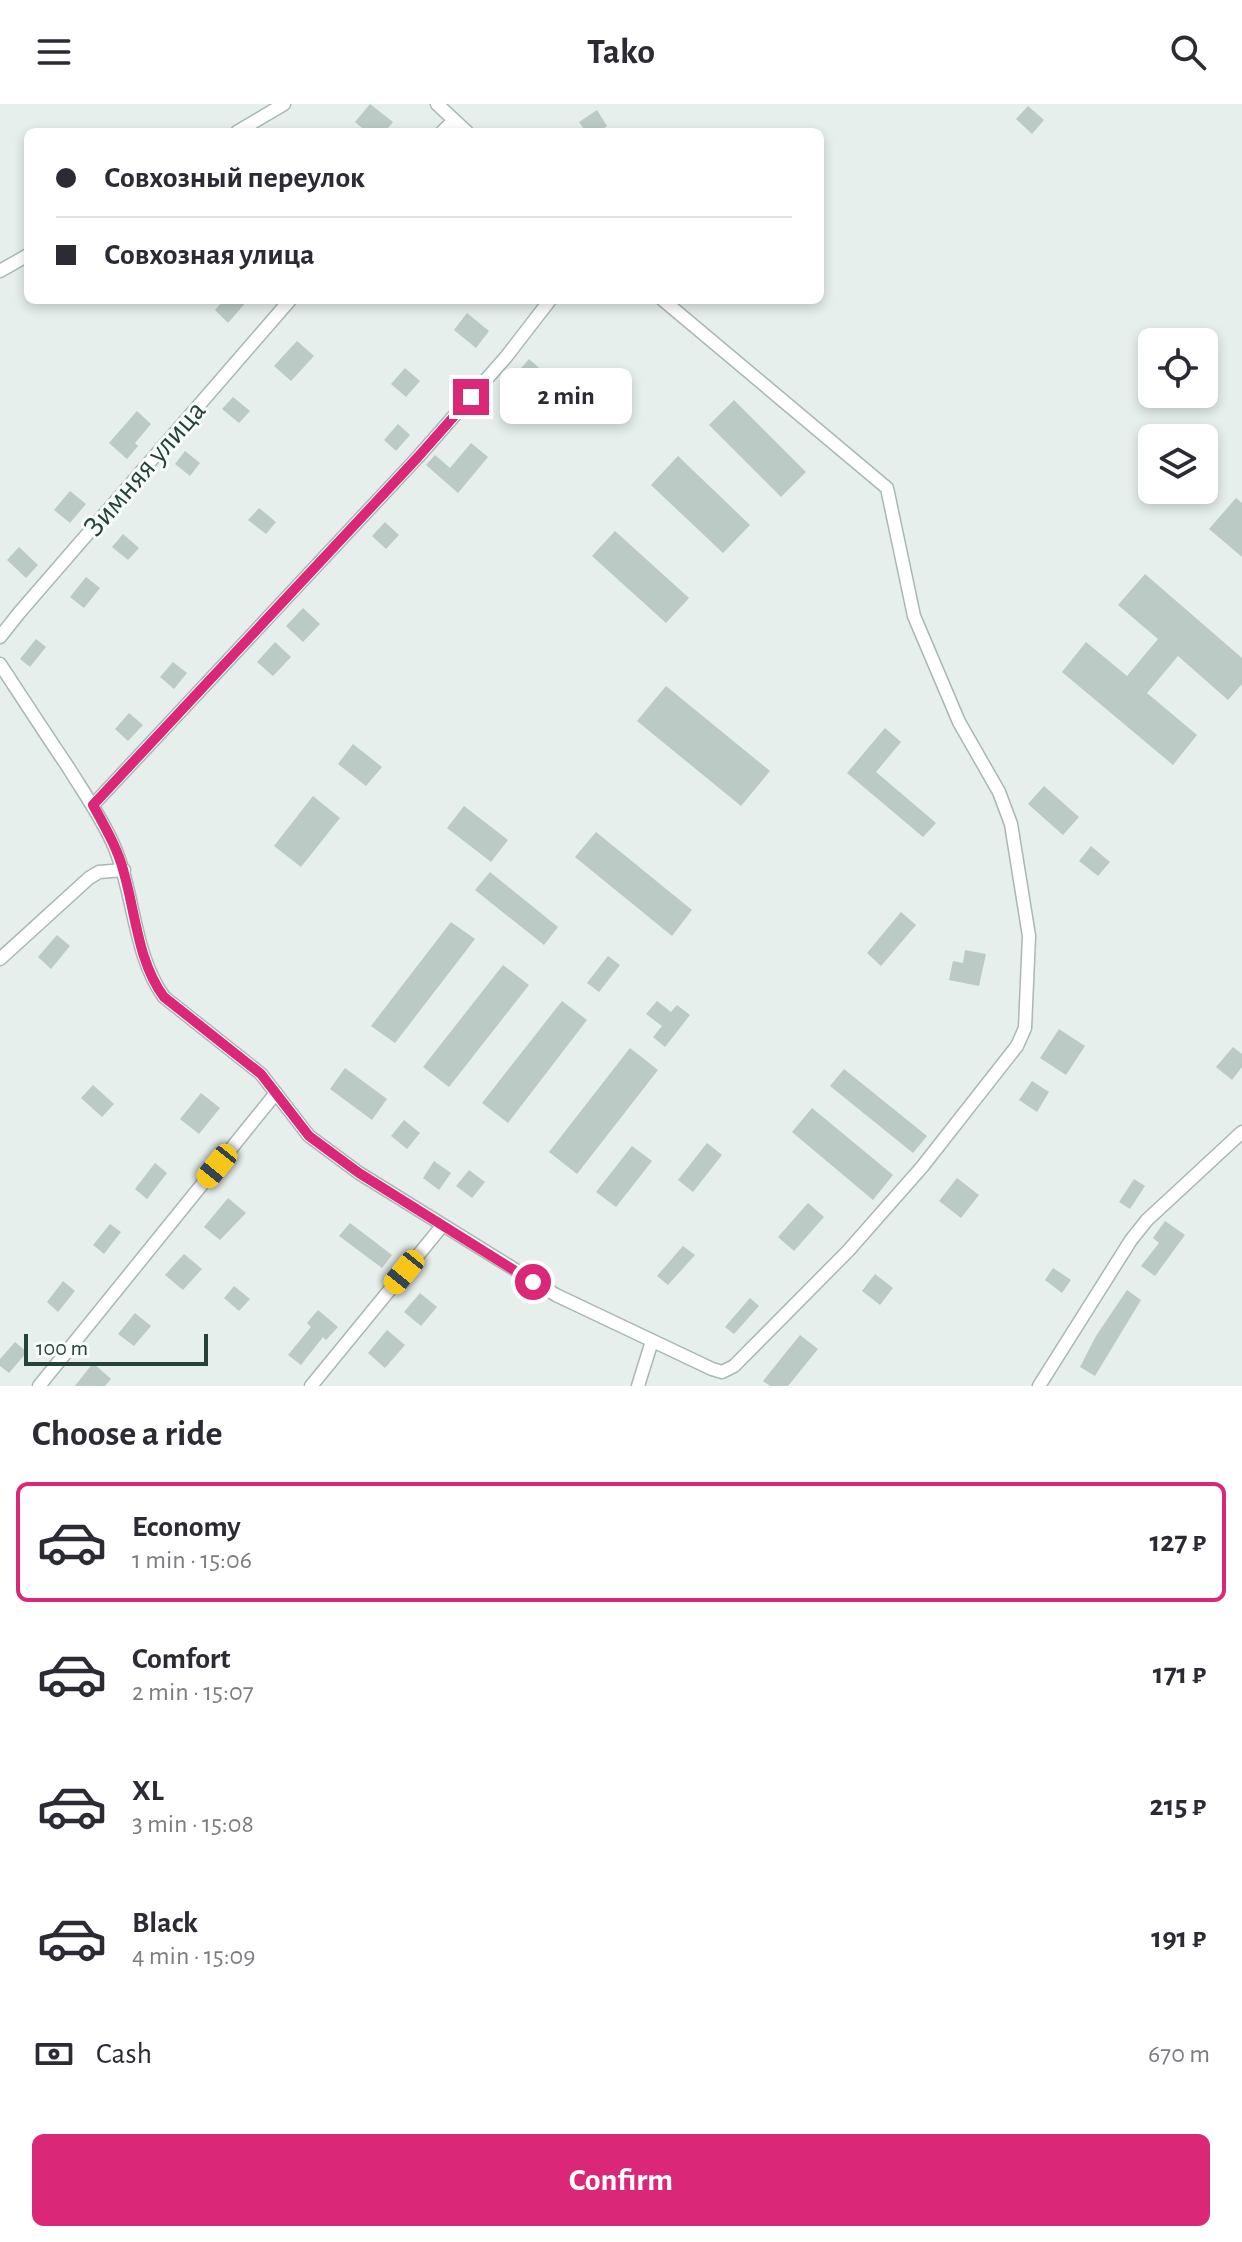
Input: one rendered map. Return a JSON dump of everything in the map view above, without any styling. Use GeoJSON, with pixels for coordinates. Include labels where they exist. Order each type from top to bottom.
{"type":"FeatureCollection","features":[{"type":"Feature","properties":{"kind":"street"},"geometry":{"type":"LineString","coordinates":[[244,128],[284,104]]}},
{"type":"Feature","properties":{"kind":"street"},"geometry":{"type":"LineString","coordinates":[[437,104],[463,128]]}},
{"type":"Feature","properties":{"kind":"street"},"geometry":{"type":"LineString","coordinates":[[446,128],[454,120]]}},
{"type":"Feature","properties":{"kind":"street"},"geometry":{"type":"LineString","coordinates":[[0,271],[24,257]]}},
{"type":"Feature","properties":{"kind":"street","name":"Зимняя улица"},"geometry":{"type":"LineString","coordinates":[[0,637],[287,304]]}},
{"type":"Feature","properties":{"kind":"street"},"geometry":{"type":"LineString","coordinates":[[93,805],[418,457],[506,357],[547,304]]}},
{"type":"Feature","properties":{"kind":"street"},"geometry":{"type":"LineString","coordinates":[[0,664],[93,805],[113,843],[124,870],[146,964],[164,997],[261,1074],[309,1136],[359,1173],[556,1295],[722,1372],[747,1356],[848,1251],[922,1167],[1017,1046],[1025,1028],[1029,936],[1009,815],[959,722],[914,616],[887,488],[668,304]]}},
{"type":"Feature","properties":{"kind":"street"},"geometry":{"type":"LineString","coordinates":[[0,959],[89,878],[99,872],[124,870]]}},
{"type":"Feature","properties":{"kind":"street"},"geometry":{"type":"LineString","coordinates":[[39,1386],[276,1093]]}},
{"type":"Feature","properties":{"kind":"street"},"geometry":{"type":"LineString","coordinates":[[1039,1386],[1131,1240],[1147,1220],[1242,1132]]}},
{"type":"Feature","properties":{"kind":"street"},"geometry":{"type":"LineString","coordinates":[[311,1386],[442,1226]]}},
{"type":"Feature","properties":{"kind":"street"},"geometry":{"type":"LineString","coordinates":[[640,1385],[652,1341]]}},
{"type":"Feature","properties":{"kind":"building"},"geometry":{"type":"Polygon","coordinates":[[[370,104],[393,122],[388,128],[362,128],[355,122],[370,104]]]}},
{"type":"Feature","properties":{"kind":"building"},"geometry":{"type":"Polygon","coordinates":[[[1028,106],[1044,120],[1032,134],[1016,119],[1028,106]]]}},
{"type":"Feature","properties":{"kind":"building"},"geometry":{"type":"Polygon","coordinates":[[[597,110],[607,126],[583,128],[579,122],[597,110]]]}},
{"type":"Feature","properties":{"kind":"building"},"geometry":{"type":"Polygon","coordinates":[[[220,304],[245,304],[228,323],[215,310],[220,304]]]}},
{"type":"Feature","properties":{"kind":"building"},"geometry":{"type":"Polygon","coordinates":[[[467,313],[489,331],[476,348],[454,330],[467,313]]]}},
{"type":"Feature","properties":{"kind":"building"},"geometry":{"type":"Polygon","coordinates":[[[297,341],[314,356],[291,381],[274,366],[297,341]]]}},
{"type":"Feature","properties":{"kind":"building"},"geometry":{"type":"Polygon","coordinates":[[[529,359],[546,374],[532,390],[515,375],[529,359]]]}},
{"type":"Feature","properties":{"kind":"building"},"geometry":{"type":"Polygon","coordinates":[[[405,368],[420,381],[406,397],[391,384],[405,368]]]}},
{"type":"Feature","properties":{"kind":"building"},"geometry":{"type":"Polygon","coordinates":[[[233,397],[250,411],[239,423],[222,409],[233,397]]]}},
{"type":"Feature","properties":{"kind":"building"},"geometry":{"type":"Polygon","coordinates":[[[734,400],[806,472],[781,497],[709,425],[734,400]]]}},
{"type":"Feature","properties":{"kind":"building"},"geometry":{"type":"Polygon","coordinates":[[[137,411],[151,424],[135,443],[138,446],[127,459],[109,443],[137,411]]]}},
{"type":"Feature","properties":{"kind":"building"},"geometry":{"type":"Polygon","coordinates":[[[398,424],[410,435],[396,451],[384,440],[398,424]]]}},
{"type":"Feature","properties":{"kind":"building"},"geometry":{"type":"Polygon","coordinates":[[[471,443],[488,457],[458,493],[426,465],[435,455],[450,468],[471,443]]]}},
{"type":"Feature","properties":{"kind":"building"},"geometry":{"type":"Polygon","coordinates":[[[185,451],[200,463],[190,476],[175,464],[185,451]]]}},
{"type":"Feature","properties":{"kind":"building"},"geometry":{"type":"Polygon","coordinates":[[[678,456],[750,525],[723,553],[651,485],[678,456]]]}},
{"type":"Feature","properties":{"kind":"building"},"geometry":{"type":"Polygon","coordinates":[[[70,491],[86,504],[70,523],[54,510],[70,491]]]}},
{"type":"Feature","properties":{"kind":"building"},"geometry":{"type":"Polygon","coordinates":[[[1236,498],[1242,503],[1242,557],[1209,529],[1236,498]]]}},
{"type":"Feature","properties":{"kind":"building"},"geometry":{"type":"Polygon","coordinates":[[[259,508],[276,522],[266,534],[248,520],[259,508]]]}},
{"type":"Feature","properties":{"kind":"building"},"geometry":{"type":"Polygon","coordinates":[[[385,522],[399,535],[386,549],[372,536],[385,522]]]}},
{"type":"Feature","properties":{"kind":"building"},"geometry":{"type":"Polygon","coordinates":[[[615,531],[689,598],[666,623],[592,556],[615,531]]]}},
{"type":"Feature","properties":{"kind":"building"},"geometry":{"type":"Polygon","coordinates":[[[123,534],[139,548],[128,560],[112,547],[123,534]]]}},
{"type":"Feature","properties":{"kind":"building"},"geometry":{"type":"Polygon","coordinates":[[[19,547],[38,565],[26,578],[7,560],[19,547]]]}},
{"type":"Feature","properties":{"kind":"building"},"geometry":{"type":"Polygon","coordinates":[[[1145,574],[1242,658],[1242,684],[1228,700],[1178,656],[1147,693],[1197,735],[1173,765],[1062,672],[1086,642],[1127,676],[1158,639],[1118,605],[1145,574]]]}},
{"type":"Feature","properties":{"kind":"building"},"geometry":{"type":"Polygon","coordinates":[[[86,577],[100,588],[84,608],[70,597],[86,577]]]}},
{"type":"Feature","properties":{"kind":"building"},"geometry":{"type":"Polygon","coordinates":[[[303,608],[320,624],[303,642],[286,626],[303,608]]]}},
{"type":"Feature","properties":{"kind":"building"},"geometry":{"type":"Polygon","coordinates":[[[36,639],[46,647],[30,667],[20,659],[36,639]]]}},
{"type":"Feature","properties":{"kind":"building"},"geometry":{"type":"Polygon","coordinates":[[[275,642],[291,657],[273,676],[257,662],[275,642]]]}},
{"type":"Feature","properties":{"kind":"building"},"geometry":{"type":"Polygon","coordinates":[[[173,662],[187,673],[174,689],[160,677],[173,662]]]}},
{"type":"Feature","properties":{"kind":"building"},"geometry":{"type":"Polygon","coordinates":[[[666,686],[770,771],[741,806],[637,721],[666,686]]]}},
{"type":"Feature","properties":{"kind":"building"},"geometry":{"type":"Polygon","coordinates":[[[129,713],[143,725],[128,741],[115,729],[129,713]]]}},
{"type":"Feature","properties":{"kind":"building"},"geometry":{"type":"Polygon","coordinates":[[[885,728],[901,742],[876,772],[936,823],[923,837],[847,773],[885,728]]]}},
{"type":"Feature","properties":{"kind":"building"},"geometry":{"type":"Polygon","coordinates":[[[353,744],[382,767],[366,786],[338,764],[353,744]]]}},
{"type":"Feature","properties":{"kind":"building"},"geometry":{"type":"Polygon","coordinates":[[[1044,786],[1079,817],[1063,835],[1028,804],[1044,786]]]}},
{"type":"Feature","properties":{"kind":"building"},"geometry":{"type":"Polygon","coordinates":[[[313,796],[340,818],[301,867],[274,846],[313,796]]]}},
{"type":"Feature","properties":{"kind":"building"},"geometry":{"type":"Polygon","coordinates":[[[464,806],[508,840],[491,862],[447,828],[464,806]]]}},
{"type":"Feature","properties":{"kind":"building"},"geometry":{"type":"Polygon","coordinates":[[[596,832],[692,910],[672,936],[575,857],[596,832]]]}},
{"type":"Feature","properties":{"kind":"building"},"geometry":{"type":"Polygon","coordinates":[[[1091,846],[1110,862],[1098,876],[1079,861],[1091,846]]]}},
{"type":"Feature","properties":{"kind":"building"},"geometry":{"type":"Polygon","coordinates":[[[490,872],[558,927],[544,945],[475,890],[490,872]]]}},
{"type":"Feature","properties":{"kind":"building"},"geometry":{"type":"Polygon","coordinates":[[[901,912],[916,925],[881,966],[867,953],[901,912]]]}},
{"type":"Feature","properties":{"kind":"building"},"geometry":{"type":"Polygon","coordinates":[[[451,922],[475,939],[395,1043],[371,1026],[451,922]]]}},
{"type":"Feature","properties":{"kind":"building"},"geometry":{"type":"Polygon","coordinates":[[[57,935],[70,946],[51,969],[38,957],[57,935]]]}},
{"type":"Feature","properties":{"kind":"building"},"geometry":{"type":"Polygon","coordinates":[[[965,950],[986,954],[979,986],[949,980],[953,961],[963,963],[965,950]]]}},
{"type":"Feature","properties":{"kind":"building"},"geometry":{"type":"Polygon","coordinates":[[[608,956],[620,965],[599,992],[587,983],[608,956]]]}},
{"type":"Feature","properties":{"kind":"building"},"geometry":{"type":"Polygon","coordinates":[[[503,965],[529,985],[449,1087],[423,1067],[503,965]]]}},
{"type":"Feature","properties":{"kind":"building"},"geometry":{"type":"Polygon","coordinates":[[[562,1001],[587,1020],[508,1123],[482,1103],[562,1001]]]}},
{"type":"Feature","properties":{"kind":"building"},"geometry":{"type":"Polygon","coordinates":[[[657,1001],[671,1012],[677,1005],[690,1015],[665,1047],[653,1037],[662,1026],[646,1014],[657,1001]]]}},
{"type":"Feature","properties":{"kind":"building"},"geometry":{"type":"Polygon","coordinates":[[[1059,1029],[1085,1046],[1066,1075],[1040,1058],[1059,1029]]]}},
{"type":"Feature","properties":{"kind":"building"},"geometry":{"type":"Polygon","coordinates":[[[1233,1047],[1242,1054],[1242,1067],[1232,1080],[1216,1067],[1233,1047]]]}},
{"type":"Feature","properties":{"kind":"building"},"geometry":{"type":"Polygon","coordinates":[[[630,1048],[658,1070],[577,1174],[549,1152],[630,1048]]]}},
{"type":"Feature","properties":{"kind":"building"},"geometry":{"type":"Polygon","coordinates":[[[345,1068],[387,1099],[372,1120],[330,1089],[345,1068]]]}},
{"type":"Feature","properties":{"kind":"building"},"geometry":{"type":"Polygon","coordinates":[[[844,1069],[927,1136],[913,1153],[830,1086],[844,1069]]]}},
{"type":"Feature","properties":{"kind":"building"},"geometry":{"type":"Polygon","coordinates":[[[1032,1081],[1049,1092],[1037,1112],[1019,1100],[1032,1081]]]}},
{"type":"Feature","properties":{"kind":"building"},"geometry":{"type":"Polygon","coordinates":[[[93,1085],[114,1104],[102,1117],[81,1098],[93,1085]]]}},
{"type":"Feature","properties":{"kind":"building"},"geometry":{"type":"Polygon","coordinates":[[[201,1093],[220,1108],[199,1134],[180,1119],[201,1093]]]}},
{"type":"Feature","properties":{"kind":"building"},"geometry":{"type":"Polygon","coordinates":[[[812,1108],[893,1175],[873,1200],[792,1132],[812,1108]]]}},
{"type":"Feature","properties":{"kind":"building"},"geometry":{"type":"Polygon","coordinates":[[[404,1120],[420,1133],[407,1149],[391,1136],[404,1120]]]}},
{"type":"Feature","properties":{"kind":"building"},"geometry":{"type":"Polygon","coordinates":[[[707,1143],[722,1155],[693,1192],[678,1180],[707,1143]]]}},
{"type":"Feature","properties":{"kind":"building"},"geometry":{"type":"Polygon","coordinates":[[[632,1146],[652,1161],[616,1207],[596,1192],[632,1146]]]}},
{"type":"Feature","properties":{"kind":"building"},"geometry":{"type":"Polygon","coordinates":[[[434,1161],[451,1173],[439,1190],[423,1178],[434,1161]]]}},
{"type":"Feature","properties":{"kind":"building"},"geometry":{"type":"Polygon","coordinates":[[[155,1163],[167,1173],[147,1199],[135,1189],[155,1163]]]}},
{"type":"Feature","properties":{"kind":"building"},"geometry":{"type":"Polygon","coordinates":[[[469,1170],[485,1182],[472,1198],[456,1186],[469,1170]]]}},
{"type":"Feature","properties":{"kind":"building"},"geometry":{"type":"Polygon","coordinates":[[[957,1178],[979,1195],[961,1218],[939,1201],[957,1178]]]}},
{"type":"Feature","properties":{"kind":"building"},"geometry":{"type":"Polygon","coordinates":[[[1134,1179],[1145,1186],[1130,1209],[1119,1202],[1134,1179]]]}},
{"type":"Feature","properties":{"kind":"building"},"geometry":{"type":"Polygon","coordinates":[[[228,1198],[246,1213],[220,1240],[204,1227],[228,1198]]]}},
{"type":"Feature","properties":{"kind":"building"},"geometry":{"type":"Polygon","coordinates":[[[808,1203],[824,1217],[794,1251],[778,1237],[808,1203]]]}},
{"type":"Feature","properties":{"kind":"building"},"geometry":{"type":"Polygon","coordinates":[[[1165,1221],[1185,1235],[1155,1276],[1141,1266],[1159,1243],[1153,1238],[1165,1221]]]}},
{"type":"Feature","properties":{"kind":"building"},"geometry":{"type":"Polygon","coordinates":[[[350,1223],[392,1255],[382,1268],[339,1236],[350,1223]]]}},
{"type":"Feature","properties":{"kind":"building"},"geometry":{"type":"Polygon","coordinates":[[[110,1224],[121,1232],[104,1254],[93,1245],[110,1224]]]}},
{"type":"Feature","properties":{"kind":"building"},"geometry":{"type":"Polygon","coordinates":[[[683,1246],[695,1255],[668,1285],[657,1276],[683,1246]]]}},
{"type":"Feature","properties":{"kind":"building"},"geometry":{"type":"Polygon","coordinates":[[[184,1254],[202,1269],[183,1290],[165,1275],[184,1254]]]}},
{"type":"Feature","properties":{"kind":"building"},"geometry":{"type":"Polygon","coordinates":[[[1053,1268],[1071,1280],[1062,1293],[1045,1280],[1053,1268]]]}},
{"type":"Feature","properties":{"kind":"building"},"geometry":{"type":"Polygon","coordinates":[[[875,1274],[893,1288],[880,1305],[862,1291],[875,1274]]]}},
{"type":"Feature","properties":{"kind":"building"},"geometry":{"type":"Polygon","coordinates":[[[63,1281],[75,1291],[58,1312],[47,1302],[63,1281]]]}},
{"type":"Feature","properties":{"kind":"building"},"geometry":{"type":"Polygon","coordinates":[[[234,1286],[250,1299],[239,1311],[224,1298],[234,1286]]]}},
{"type":"Feature","properties":{"kind":"building"},"geometry":{"type":"Polygon","coordinates":[[[1127,1290],[1141,1300],[1095,1376],[1080,1367],[1096,1336],[1127,1290]]]}},
{"type":"Feature","properties":{"kind":"building"},"geometry":{"type":"Polygon","coordinates":[[[420,1293],[437,1307],[421,1326],[404,1312],[420,1293]]]}},
{"type":"Feature","properties":{"kind":"building"},"geometry":{"type":"Polygon","coordinates":[[[750,1298],[759,1306],[734,1334],[725,1327],[750,1298]]]}},
{"type":"Feature","properties":{"kind":"building"},"geometry":{"type":"Polygon","coordinates":[[[318,1310],[338,1327],[326,1340],[323,1337],[301,1365],[288,1355],[311,1327],[307,1323],[318,1310]]]}},
{"type":"Feature","properties":{"kind":"building"},"geometry":{"type":"Polygon","coordinates":[[[135,1313],[151,1326],[134,1346],[118,1334],[135,1313]]]}},
{"type":"Feature","properties":{"kind":"building"},"geometry":{"type":"Polygon","coordinates":[[[387,1330],[405,1345],[385,1368],[368,1353],[387,1330]]]}},
{"type":"Feature","properties":{"kind":"building"},"geometry":{"type":"Polygon","coordinates":[[[800,1335],[818,1349],[788,1386],[770,1386],[763,1381],[800,1335]]]}},
{"type":"Feature","properties":{"kind":"building"},"geometry":{"type":"Polygon","coordinates":[[[15,1342],[27,1352],[9,1373],[0,1366],[0,1359],[15,1342]]]}},
{"type":"Feature","properties":{"kind":"building"},"geometry":{"type":"Polygon","coordinates":[[[93,1363],[111,1379],[105,1386],[75,1386],[93,1363]]]}},
{"type":"Feature","properties":{"kind":"route"},"geometry":{"type":"LineString","coordinates":[[471,397],[93,805],[124,870],[146,964],[164,997],[261,1074],[309,1136],[359,1173],[533,1282]]}}]}
